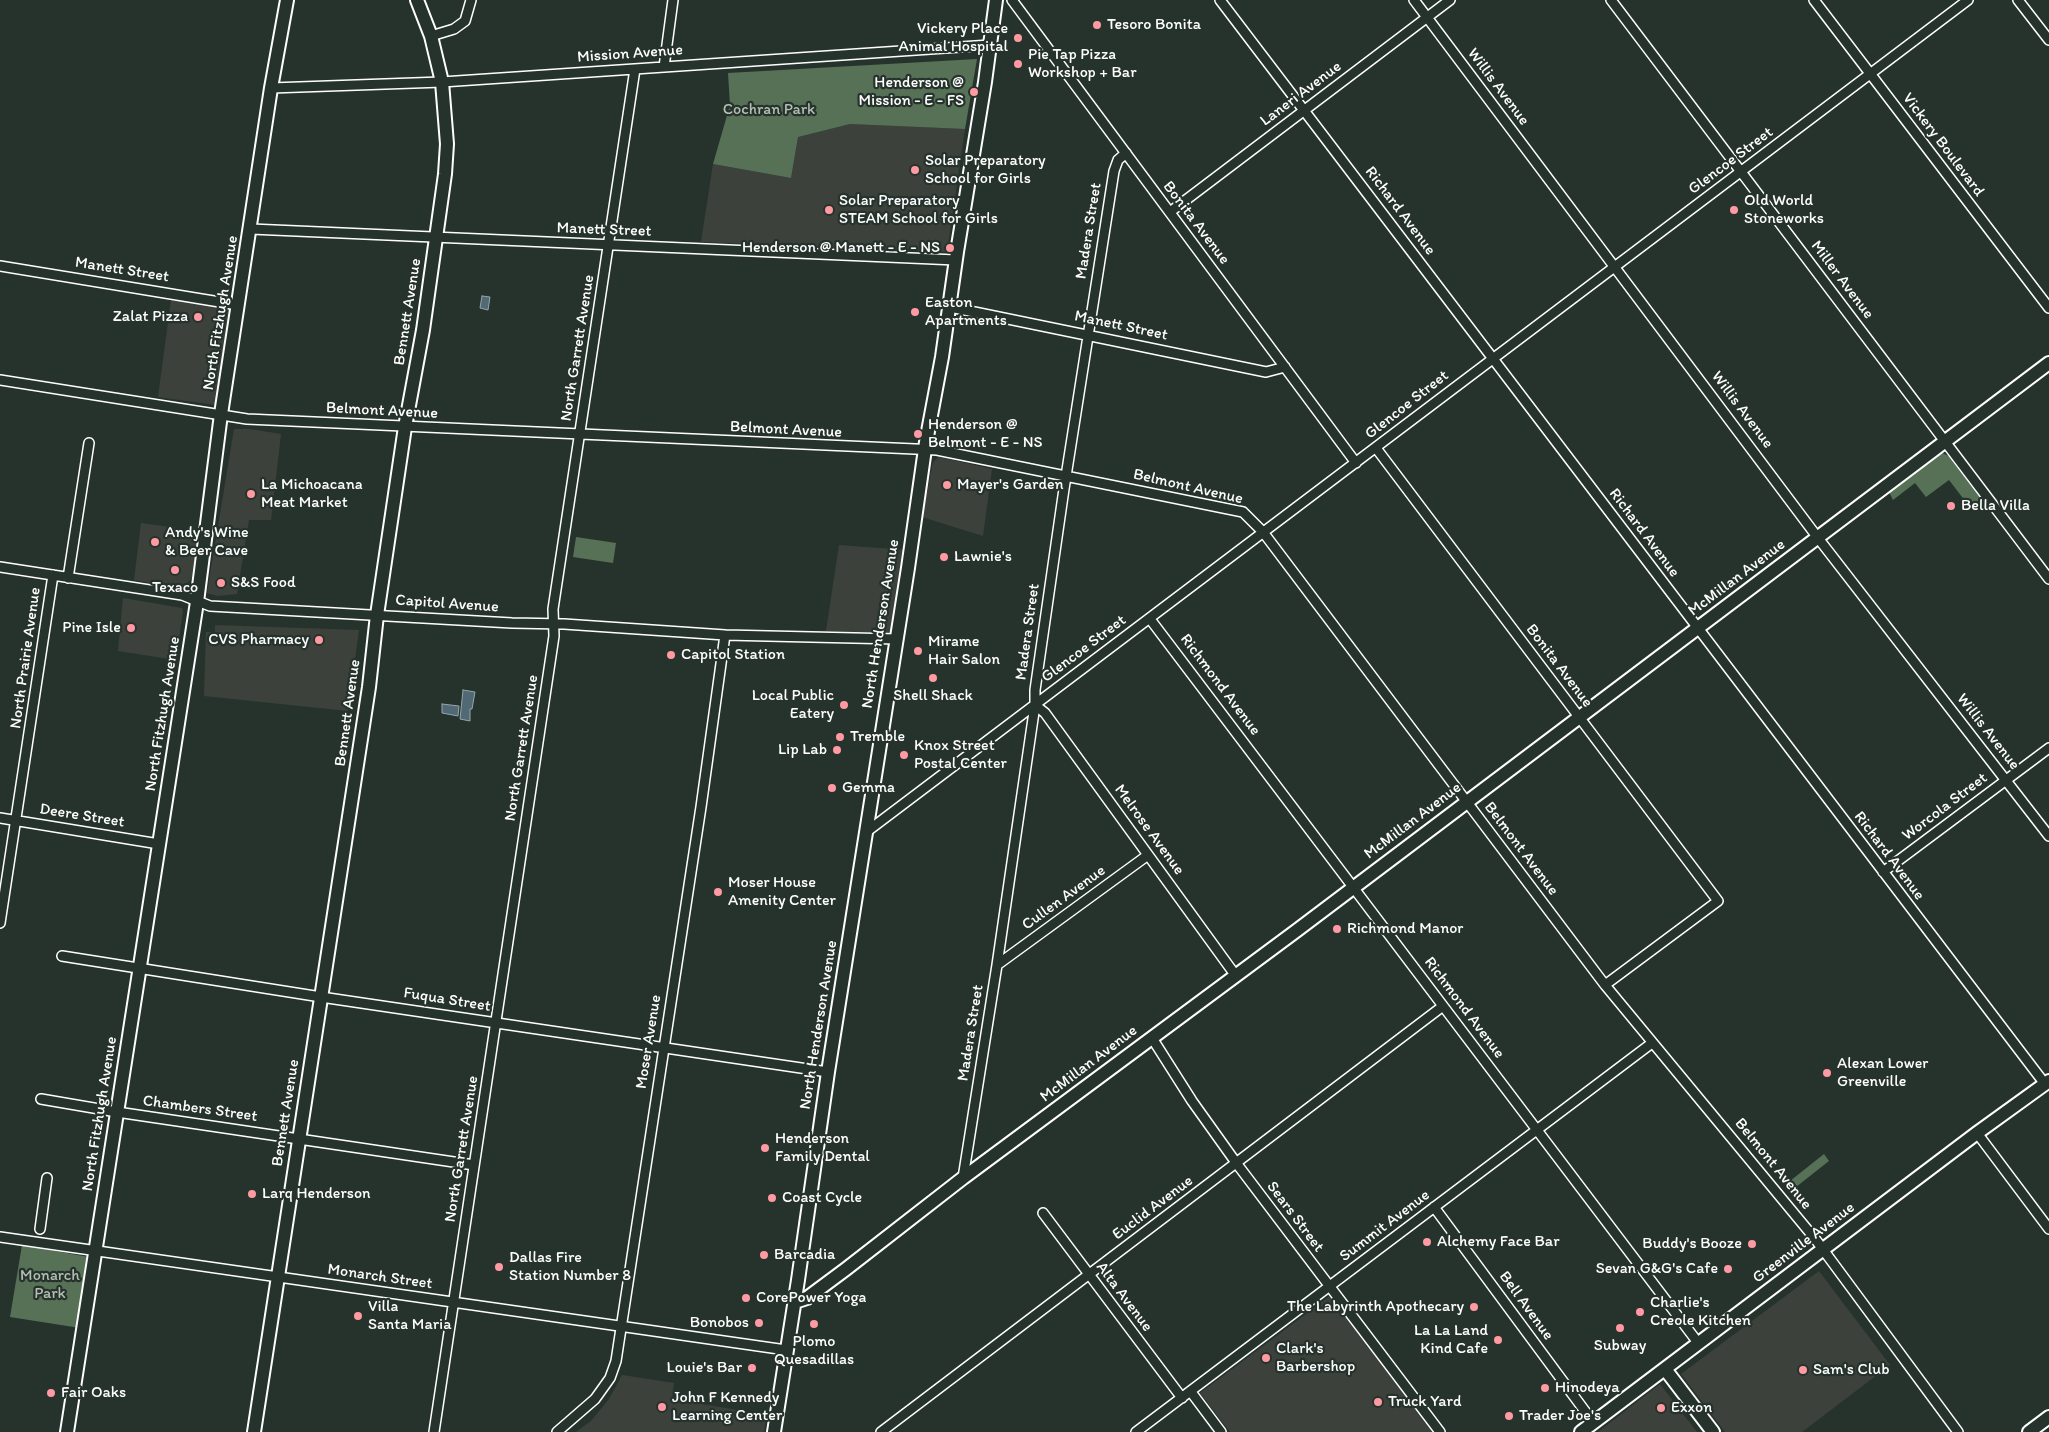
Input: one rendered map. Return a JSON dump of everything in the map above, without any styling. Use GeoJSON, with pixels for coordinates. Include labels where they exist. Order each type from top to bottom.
{"type":"FeatureCollection","features":[{"type":"Feature","properties":{"kind":"street","name":"North Fitzhugh Avenue"},"geometry":{"type":"LineString","coordinates":[[68,1432],[97,1251],[116,1112],[197,602],[221,414],[251,229],[271,88],[287,0]]}},
{"type":"Feature","properties":{"kind":"street","name":"Bennett Avenue"},"geometry":{"type":"LineString","coordinates":[[254,1432],[369,687],[377,615],[405,427],[423,330],[445,174],[447,144],[442,82],[431,36],[417,0]]}},
{"type":"Feature","properties":{"kind":"street"},"geometry":{"type":"LineString","coordinates":[[431,36],[454,29],[465,21],[471,0]]}},
{"type":"Feature","properties":{"kind":"street"},"geometry":{"type":"LineString","coordinates":[[664,67],[673,0]]}},
{"type":"Feature","properties":{"kind":"street","name":"North Henderson Avenue"},"geometry":{"type":"LineString","coordinates":[[774,1432],[865,833],[897,639],[924,451],[950,307],[996,0]]}},
{"type":"Feature","properties":{"kind":"street","name":"Bonita Avenue"},"geometry":{"type":"LineString","coordinates":[[1012,0],[1356,464]]}},
{"type":"Feature","properties":{"kind":"street","name":"Richard Avenue"},"geometry":{"type":"LineString","coordinates":[[1220,0],[1883,872],[2047,1083]]}},
{"type":"Feature","properties":{"kind":"street","name":"Willis Avenue"},"geometry":{"type":"LineString","coordinates":[[1414,0],[1818,538],[2049,836]]}},
{"type":"Feature","properties":{"kind":"street","name":"Laneri Avenue"},"geometry":{"type":"LineString","coordinates":[[1170,212],[1450,0]]}},
{"type":"Feature","properties":{"kind":"street","name":"Miller Avenue"},"geometry":{"type":"LineString","coordinates":[[1611,0],[2049,579]]}},
{"type":"Feature","properties":{"kind":"street","name":"Vickery Boulevard"},"geometry":{"type":"LineString","coordinates":[[1814,0],[2049,308]]}},
{"type":"Feature","properties":{"kind":"street","name":"Glencoe Street"},"geometry":{"type":"LineString","coordinates":[[865,833],[1968,0]]}},
{"type":"Feature","properties":{"kind":"street"},"geometry":{"type":"LineString","coordinates":[[2018,0],[2049,40]]}},
{"type":"Feature","properties":{"kind":"street","name":"Mission Avenue"},"geometry":{"type":"LineString","coordinates":[[271,88],[442,82],[990,45]]}},
{"type":"Feature","properties":{"kind":"street","name":"North Garrett Avenue"},"geometry":{"type":"LineString","coordinates":[[434,1432],[554,636],[553,609],[636,69]]}},
{"type":"Feature","properties":{"kind":"street","name":"Madera Street"},"geometry":{"type":"LineString","coordinates":[[964,1178],[997,966],[1035,705],[1034,690],[1088,335],[1114,171],[1118,160],[1126,153]]}},
{"type":"Feature","properties":{"kind":"street","name":"Manett Street"},"geometry":{"type":"LineString","coordinates":[[251,229],[956,260]]}},
{"type":"Feature","properties":{"kind":"street","name":"Manett Street"},"geometry":{"type":"LineString","coordinates":[[0,266],[238,305]]}},
{"type":"Feature","properties":{"kind":"street","name":"Manett Street"},"geometry":{"type":"LineString","coordinates":[[950,307],[1266,372],[1285,367]]}},
{"type":"Feature","properties":{"kind":"street","name":"McMillan Avenue"},"geometry":{"type":"LineString","coordinates":[[795,1302],[807,1298],[2049,363]]}},
{"type":"Feature","properties":{"kind":"street","name":"Belmont Avenue"},"geometry":{"type":"LineString","coordinates":[[0,380],[247,419],[924,451],[937,450],[1243,512],[1263,532],[1605,985],[1753,1162],[1822,1249],[1958,1432]]}},
{"type":"Feature","properties":{"kind":"street"},"geometry":{"type":"LineString","coordinates":[[68,578],[89,443]]}},
{"type":"Feature","properties":{"kind":"street","name":"Bonita Avenue"},"geometry":{"type":"LineString","coordinates":[[1376,448],[1718,901],[1605,985]]}},
{"type":"Feature","properties":{"kind":"street","name":"Capitol Avenue"},"geometry":{"type":"LineString","coordinates":[[0,567],[182,595],[210,606],[725,635],[897,639]]}},
{"type":"Feature","properties":{"kind":"street","name":"North Prairie Avenue"},"geometry":{"type":"LineString","coordinates":[[0,923],[53,576]]}},
{"type":"Feature","properties":{"kind":"street","name":"Richmond Avenue"},"geometry":{"type":"LineString","coordinates":[[1150,619],[1699,1344]]}},
{"type":"Feature","properties":{"kind":"street","name":"Moser Avenue"},"geometry":{"type":"LineString","coordinates":[[557,1432],[595,1398],[610,1378],[616,1361],[701,807],[725,635]]}},
{"type":"Feature","properties":{"kind":"street","name":"Melrose Avenue"},"geometry":{"type":"LineString","coordinates":[[1035,705],[1045,713],[1236,976]]}},
{"type":"Feature","properties":{"kind":"street","name":"Worcola Street"},"geometry":{"type":"LineString","coordinates":[[1883,872],[2049,748]]}},
{"type":"Feature","properties":{"kind":"street","name":"Deere Street"},"geometry":{"type":"LineString","coordinates":[[0,818],[159,844]]}},
{"type":"Feature","properties":{"kind":"street","name":"Cullen Avenue"},"geometry":{"type":"LineString","coordinates":[[997,966],[1148,855]]}},
{"type":"Feature","properties":{"kind":"street","name":"Fuqua Street"},"geometry":{"type":"LineString","coordinates":[[62,956],[321,997],[828,1072]]}},
{"type":"Feature","properties":{"kind":"street","name":"Euclid Avenue"},"geometry":{"type":"LineString","coordinates":[[881,1432],[1443,1006]]}},
{"type":"Feature","properties":{"kind":"street","name":"Sears Street"},"geometry":{"type":"LineString","coordinates":[[1152,1038],[1192,1101],[1237,1164],[1440,1432]]}},
{"type":"Feature","properties":{"kind":"street","name":"Summit Avenue"},"geometry":{"type":"LineString","coordinates":[[1136,1432],[1652,1042]]}},
{"type":"Feature","properties":{"kind":"street","name":"Greenville Avenue"},"geometry":{"type":"LineString","coordinates":[[1581,1432],[1976,1133],[2047,1083]]}},
{"type":"Feature","properties":{"kind":"street","name":"Chambers Street"},"geometry":{"type":"LineString","coordinates":[[40,1099],[474,1165]]}},
{"type":"Feature","properties":{"kind":"street"},"geometry":{"type":"LineString","coordinates":[[1976,1133],[2049,1229]]}},
{"type":"Feature","properties":{"kind":"street"},"geometry":{"type":"LineString","coordinates":[[40,1229],[47,1178]]}},
{"type":"Feature","properties":{"kind":"street","name":"Bell Avenue"},"geometry":{"type":"LineString","coordinates":[[1434,1206],[1594,1422]]}},
{"type":"Feature","properties":{"kind":"street","name":"Alta Avenue"},"geometry":{"type":"LineString","coordinates":[[1043,1213],[1182,1398]]}},
{"type":"Feature","properties":{"kind":"street","name":"Monarch Street"},"geometry":{"type":"LineString","coordinates":[[0,1237],[786,1350]]}},
{"type":"Feature","properties":{"kind":"street"},"geometry":{"type":"LineString","coordinates":[[1665,1370],[1712,1432]]}},
{"type":"Feature","properties":{"kind":"street"},"geometry":{"type":"LineString","coordinates":[[1191,1392],[1221,1432]]}},
{"type":"Feature","properties":{"kind":"street"},"geometry":{"type":"LineString","coordinates":[[2029,1432],[2049,1417]]}},
{"type":"Feature","properties":{"kind":"shaded area","name":"Solar Preparatory STEAM School for Girls"},"geometry":{"type":"Polygon","coordinates":[[[850,124],[965,129],[947,252],[701,242],[713,164],[791,178],[798,137],[850,124]]]}},
{"type":"Feature","properties":{"kind":"shaded area"},"geometry":{"type":"Polygon","coordinates":[[[171,300],[229,308],[216,405],[158,397],[171,300]]]}},
{"type":"Feature","properties":{"kind":"shaded area"},"geometry":{"type":"Polygon","coordinates":[[[234,429],[250,429],[281,434],[271,520],[249,520],[237,594],[217,596],[207,593],[234,429]]]}},
{"type":"Feature","properties":{"kind":"shaded area"},"geometry":{"type":"Polygon","coordinates":[[[939,457],[992,469],[983,536],[922,517],[933,462],[939,457]]]}},
{"type":"Feature","properties":{"kind":"shaded area"},"geometry":{"type":"Polygon","coordinates":[[[141,523],[198,531],[192,577],[184,589],[134,580],[141,523]]]}},
{"type":"Feature","properties":{"kind":"shaded area"},"geometry":{"type":"Polygon","coordinates":[[[839,545],[907,550],[892,628],[888,633],[826,631],[839,545]]]}},
{"type":"Feature","properties":{"kind":"shaded area"},"geometry":{"type":"Polygon","coordinates":[[[123,598],[182,608],[176,660],[118,651],[123,598]]]}},
{"type":"Feature","properties":{"kind":"shaded area"},"geometry":{"type":"Polygon","coordinates":[[[215,625],[359,630],[348,711],[204,696],[206,632],[215,632],[215,625]]]}},
{"type":"Feature","properties":{"kind":"shaded area"},"geometry":{"type":"Polygon","coordinates":[[[1819,1271],[1890,1365],[1802,1432],[1725,1432],[1681,1374],[1819,1271]]]}},
{"type":"Feature","properties":{"kind":"shaded area"},"geometry":{"type":"Polygon","coordinates":[[[1330,1296],[1432,1432],[1230,1432],[1200,1393],[1330,1296]]]}},
{"type":"Feature","properties":{"kind":"shaded area","name":"John F Kennedy Learning Center"},"geometry":{"type":"Polygon","coordinates":[[[622,1375],[674,1383],[672,1399],[767,1415],[764,1432],[576,1432],[591,1421],[609,1399],[622,1375]]]}},
{"type":"Feature","properties":{"kind":"shaded area"},"geometry":{"type":"Polygon","coordinates":[[[1660,1384],[1697,1432],[1598,1432],[1660,1384]]]}},
{"type":"Feature","properties":{"kind":"green space","name":"Cochran Park"},"geometry":{"type":"Polygon","coordinates":[[[977,59],[965,129],[850,124],[798,137],[791,178],[713,164],[730,105],[728,73],[977,59]]]}},
{"type":"Feature","properties":{"kind":"green space"},"geometry":{"type":"Polygon","coordinates":[[[1942,453],[1949,456],[1984,501],[1972,510],[1949,480],[1926,497],[1915,483],[1893,500],[1889,492],[1942,453]]]}},
{"type":"Feature","properties":{"kind":"green space"},"geometry":{"type":"Polygon","coordinates":[[[576,537],[616,543],[613,563],[573,557],[576,537]]]}},
{"type":"Feature","properties":{"kind":"green space"},"geometry":{"type":"Polygon","coordinates":[[[1824,1154],[1829,1161],[1796,1187],[1790,1181],[1824,1154]]]}},
{"type":"Feature","properties":{"kind":"green space","name":"Monarch Park"},"geometry":{"type":"Polygon","coordinates":[[[22,1245],[89,1257],[80,1328],[10,1317],[22,1245]]]}},
{"type":"Feature","properties":{"kind":"water"},"geometry":{"type":"Polygon","coordinates":[[[482,296],[490,297],[488,310],[480,308],[482,296]]]}},
{"type":"Feature","properties":{"kind":"water"},"geometry":{"type":"Polygon","coordinates":[[[463,690],[475,692],[472,709],[470,709],[470,721],[460,719],[463,690]]]}},
{"type":"Feature","properties":{"kind":"water"},"geometry":{"type":"Polygon","coordinates":[[[442,704],[459,706],[458,716],[442,713],[442,704]]]}},
{"type":"Feature","properties":{"kind":"place","name":"Tesoro Bonita"},"geometry":{"type":"Point","coordinates":[1097,25]}},
{"type":"Feature","properties":{"kind":"place","name":"Vickery Place Animal Hospital"},"geometry":{"type":"Point","coordinates":[1018,38]}},
{"type":"Feature","properties":{"kind":"place","name":"Pie Tap Pizza Workshop + Bar"},"geometry":{"type":"Point","coordinates":[1018,64]}},
{"type":"Feature","properties":{"kind":"place","name":"Henderson @ Mission - E - FS"},"geometry":{"type":"Point","coordinates":[974,92]}},
{"type":"Feature","properties":{"kind":"place","name":"Solar Preparatory School for Girls"},"geometry":{"type":"Point","coordinates":[915,170]}},
{"type":"Feature","properties":{"kind":"place","name":"Solar Preparatory STEAM School for Girls"},"geometry":{"type":"Point","coordinates":[829,210]}},
{"type":"Feature","properties":{"kind":"place","name":"Old World Stoneworks"},"geometry":{"type":"Point","coordinates":[1734,210]}},
{"type":"Feature","properties":{"kind":"place","name":"Henderson @ Manett - E - NS"},"geometry":{"type":"Point","coordinates":[950,248]}},
{"type":"Feature","properties":{"kind":"place","name":"Easton Apartments"},"geometry":{"type":"Point","coordinates":[915,312]}},
{"type":"Feature","properties":{"kind":"place","name":"Zalat Pizza"},"geometry":{"type":"Point","coordinates":[198,317]}},
{"type":"Feature","properties":{"kind":"place","name":"Henderson @ Belmont - E - NS"},"geometry":{"type":"Point","coordinates":[918,434]}},
{"type":"Feature","properties":{"kind":"place","name":"Mayer's Garden"},"geometry":{"type":"Point","coordinates":[947,485]}},
{"type":"Feature","properties":{"kind":"place","name":"La Michoacana Meat Market"},"geometry":{"type":"Point","coordinates":[251,494]}},
{"type":"Feature","properties":{"kind":"place","name":"Bella Villa"},"geometry":{"type":"Point","coordinates":[1951,506]}},
{"type":"Feature","properties":{"kind":"place","name":"Andy's Wine & Beer Cave"},"geometry":{"type":"Point","coordinates":[155,542]}},
{"type":"Feature","properties":{"kind":"place","name":"Lawnie's"},"geometry":{"type":"Point","coordinates":[944,557]}},
{"type":"Feature","properties":{"kind":"place","name":"Texaco"},"geometry":{"type":"Point","coordinates":[175,570]}},
{"type":"Feature","properties":{"kind":"place","name":"S&S Food"},"geometry":{"type":"Point","coordinates":[221,583]}},
{"type":"Feature","properties":{"kind":"place","name":"Pine Isle"},"geometry":{"type":"Point","coordinates":[131,628]}},
{"type":"Feature","properties":{"kind":"place","name":"CVS Pharmacy"},"geometry":{"type":"Point","coordinates":[319,640]}},
{"type":"Feature","properties":{"kind":"place","name":"Mirame Hair Salon"},"geometry":{"type":"Point","coordinates":[918,651]}},
{"type":"Feature","properties":{"kind":"place","name":"Capitol Station"},"geometry":{"type":"Point","coordinates":[671,655]}},
{"type":"Feature","properties":{"kind":"place","name":"Shell Shack"},"geometry":{"type":"Point","coordinates":[933,678]}},
{"type":"Feature","properties":{"kind":"place","name":"Local Public Eatery"},"geometry":{"type":"Point","coordinates":[844,705]}},
{"type":"Feature","properties":{"kind":"place","name":"Tremble"},"geometry":{"type":"Point","coordinates":[840,737]}},
{"type":"Feature","properties":{"kind":"place","name":"Lip Lab"},"geometry":{"type":"Point","coordinates":[837,750]}},
{"type":"Feature","properties":{"kind":"place","name":"Knox Street Postal Center"},"geometry":{"type":"Point","coordinates":[904,755]}},
{"type":"Feature","properties":{"kind":"place","name":"Gemma"},"geometry":{"type":"Point","coordinates":[832,788]}},
{"type":"Feature","properties":{"kind":"place","name":"Moser House Amenity Center"},"geometry":{"type":"Point","coordinates":[718,892]}},
{"type":"Feature","properties":{"kind":"place","name":"Richmond Manor"},"geometry":{"type":"Point","coordinates":[1337,929]}},
{"type":"Feature","properties":{"kind":"place","name":"Alexan Lower Greenville"},"geometry":{"type":"Point","coordinates":[1827,1073]}},
{"type":"Feature","properties":{"kind":"place","name":"Henderson Family Dental"},"geometry":{"type":"Point","coordinates":[765,1148]}},
{"type":"Feature","properties":{"kind":"place","name":"Larq Henderson"},"geometry":{"type":"Point","coordinates":[252,1194]}},
{"type":"Feature","properties":{"kind":"place","name":"Coast Cycle"},"geometry":{"type":"Point","coordinates":[772,1198]}},
{"type":"Feature","properties":{"kind":"place","name":"Alchemy Face Bar"},"geometry":{"type":"Point","coordinates":[1427,1242]}},
{"type":"Feature","properties":{"kind":"place","name":"Buddy's Booze"},"geometry":{"type":"Point","coordinates":[1752,1244]}},
{"type":"Feature","properties":{"kind":"place","name":"Barcadia"},"geometry":{"type":"Point","coordinates":[764,1255]}},
{"type":"Feature","properties":{"kind":"place","name":"Dallas Fire Station Number 8"},"geometry":{"type":"Point","coordinates":[499,1267]}},
{"type":"Feature","properties":{"kind":"place","name":"Sevan G&G's Cafe"},"geometry":{"type":"Point","coordinates":[1728,1269]}},
{"type":"Feature","properties":{"kind":"place","name":"CorePower Yoga"},"geometry":{"type":"Point","coordinates":[746,1298]}},
{"type":"Feature","properties":{"kind":"place","name":"The Labyrinth Apothecary"},"geometry":{"type":"Point","coordinates":[1474,1307]}},
{"type":"Feature","properties":{"kind":"place","name":"Charlie's Creole Kitchen"},"geometry":{"type":"Point","coordinates":[1640,1312]}},
{"type":"Feature","properties":{"kind":"place","name":"Villa Santa Maria"},"geometry":{"type":"Point","coordinates":[358,1316]}},
{"type":"Feature","properties":{"kind":"place","name":"Bonobos"},"geometry":{"type":"Point","coordinates":[759,1323]}},
{"type":"Feature","properties":{"kind":"place","name":"Plomo Quesadillas"},"geometry":{"type":"Point","coordinates":[814,1324]}},
{"type":"Feature","properties":{"kind":"place","name":"Subway"},"geometry":{"type":"Point","coordinates":[1620,1328]}},
{"type":"Feature","properties":{"kind":"place","name":"La La Land Kind Cafe"},"geometry":{"type":"Point","coordinates":[1498,1340]}},
{"type":"Feature","properties":{"kind":"place","name":"Clark's Barbershop"},"geometry":{"type":"Point","coordinates":[1266,1358]}},
{"type":"Feature","properties":{"kind":"place","name":"Louie's Bar"},"geometry":{"type":"Point","coordinates":[752,1368]}},
{"type":"Feature","properties":{"kind":"place","name":"Sam's Club"},"geometry":{"type":"Point","coordinates":[1803,1370]}},
{"type":"Feature","properties":{"kind":"place","name":"Hinodeya"},"geometry":{"type":"Point","coordinates":[1545,1388]}},
{"type":"Feature","properties":{"kind":"place","name":"Fair Oaks"},"geometry":{"type":"Point","coordinates":[51,1393]}},
{"type":"Feature","properties":{"kind":"place","name":"Truck Yard"},"geometry":{"type":"Point","coordinates":[1378,1402]}},
{"type":"Feature","properties":{"kind":"place","name":"John F Kennedy Learning Center"},"geometry":{"type":"Point","coordinates":[662,1407]}},
{"type":"Feature","properties":{"kind":"place","name":"Exxon"},"geometry":{"type":"Point","coordinates":[1661,1408]}},
{"type":"Feature","properties":{"kind":"place","name":"Trader Joe's"},"geometry":{"type":"Point","coordinates":[1509,1416]}}]}
